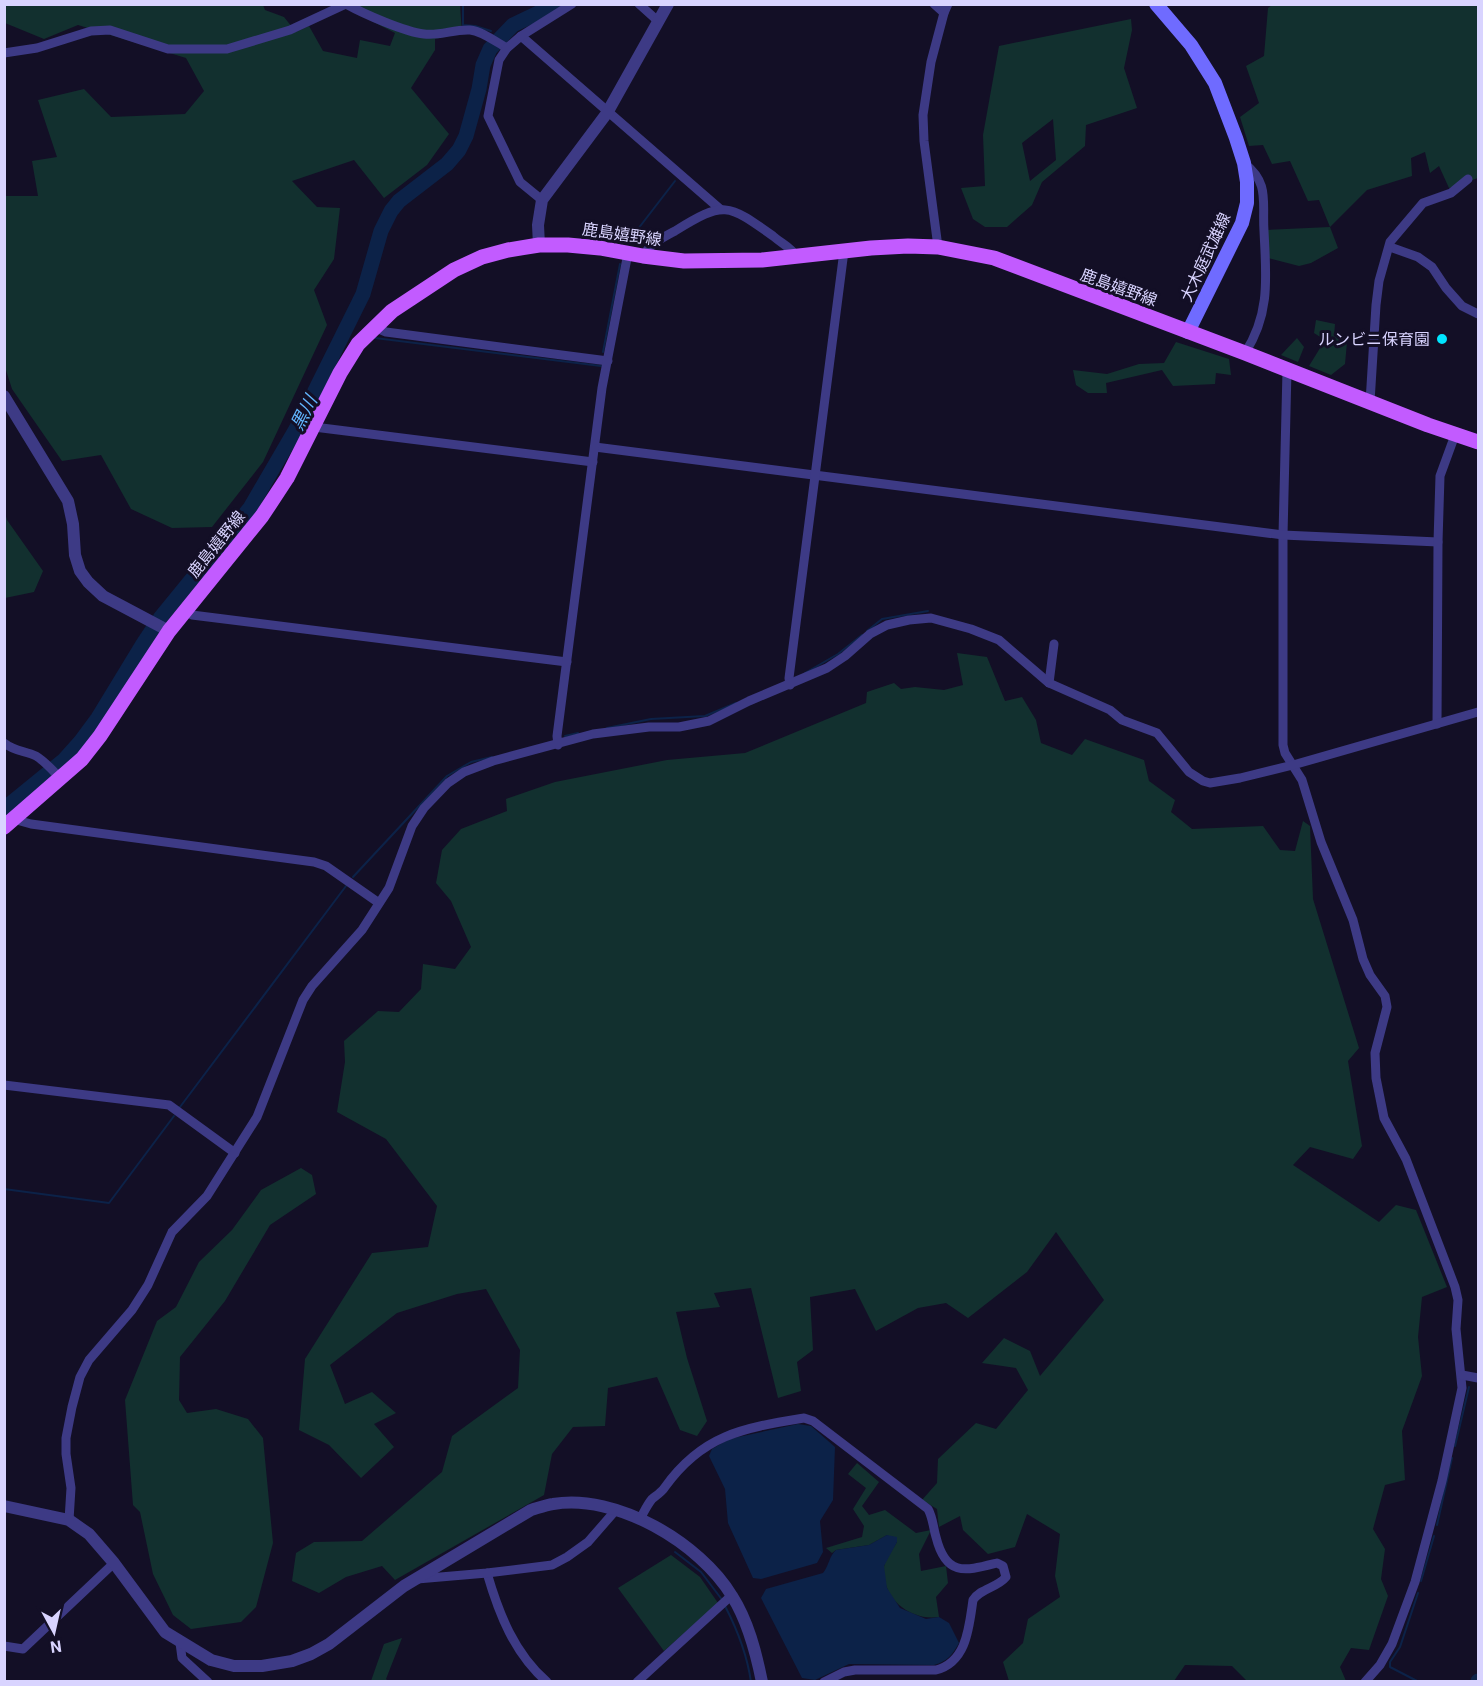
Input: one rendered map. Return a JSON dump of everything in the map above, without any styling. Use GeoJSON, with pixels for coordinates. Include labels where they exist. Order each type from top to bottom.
{"type":"FeatureCollection","features":[{"type":"Feature","properties":{"kind":"main road","name":"大木庭武雄線"},"geometry":{"type":"LineString","coordinates":[[1156,4],[1191,45],[1215,83],[1244,163],[1247,182],[1247,203],[1242,223],[1188,332]]}},
{"type":"Feature","properties":{"kind":"main road","name":"鹿島嬉野線"},"geometry":{"type":"LineString","coordinates":[[9,823],[82,759],[100,736],[169,631],[262,516],[287,478],[358,344],[392,311],[454,270],[482,257],[508,249],[539,245],[568,245],[684,261],[721,261],[762,260],[871,248],[938,247],[994,258],[1455,435],[1479,442]]}},
{"type":"Feature","properties":{"kind":"street"},"geometry":{"type":"LineString","coordinates":[[4,53],[37,48],[91,31],[110,30],[168,49],[227,49],[290,30],[346,4],[361,13],[420,33],[440,35],[473,30],[505,47]]}},
{"type":"Feature","properties":{"kind":"street"},"geometry":{"type":"LineString","coordinates":[[542,200],[520,182],[488,116],[499,60],[505,47],[572,4]]}},
{"type":"Feature","properties":{"kind":"street"},"geometry":{"type":"LineString","coordinates":[[639,4],[659,22]]}},
{"type":"Feature","properties":{"kind":"street"},"geometry":{"type":"LineString","coordinates":[[539,245],[538,217],[542,200],[607,113],[668,4]]}},
{"type":"Feature","properties":{"kind":"street"},"geometry":{"type":"LineString","coordinates":[[934,4],[946,9],[931,62],[923,115],[924,141],[938,247]]}},
{"type":"Feature","properties":{"kind":"street"},"geometry":{"type":"LineString","coordinates":[[521,36],[720,209]]}},
{"type":"Feature","properties":{"kind":"street"},"geometry":{"type":"LineString","coordinates":[[1244,163],[1256,171],[1264,191],[1267,282],[1254,340],[1245,353]]}},
{"type":"Feature","properties":{"kind":"street"},"geometry":{"type":"LineString","coordinates":[[1370,402],[1379,281],[1390,242],[1423,203],[1451,193],[1468,179]]}},
{"type":"Feature","properties":{"kind":"street"},"geometry":{"type":"LineString","coordinates":[[558,745],[557,736],[608,361],[636,255],[702,214],[720,209],[732,210],[757,223],[773,237],[790,247],[797,256]]}},
{"type":"Feature","properties":{"kind":"street"},"geometry":{"type":"LineString","coordinates":[[1390,247],[1418,257],[1432,267],[1462,306],[1479,314]]}},
{"type":"Feature","properties":{"kind":"street"},"geometry":{"type":"LineString","coordinates":[[790,685],[789,678],[844,251]]}},
{"type":"Feature","properties":{"kind":"street"},"geometry":{"type":"LineString","coordinates":[[374,327],[386,332],[608,361]]}},
{"type":"Feature","properties":{"kind":"street"},"geometry":{"type":"LineString","coordinates":[[1287,370],[1283,535],[1282,728],[1285,753],[1302,780],[1321,842],[1353,920],[1363,958],[1370,975],[1385,996],[1387,1007],[1375,1053],[1376,1078],[1384,1119],[1406,1159],[1458,1300],[1456,1329],[1462,1375],[1459,1405],[1442,1481],[1415,1582],[1392,1644],[1380,1665],[1365,1682]]}},
{"type":"Feature","properties":{"kind":"street"},"geometry":{"type":"LineString","coordinates":[[4,396],[68,501],[73,524],[75,555],[80,571],[103,596],[169,631]]}},
{"type":"Feature","properties":{"kind":"street"},"geometry":{"type":"LineString","coordinates":[[314,427],[593,462]]}},
{"type":"Feature","properties":{"kind":"street"},"geometry":{"type":"LineString","coordinates":[[1437,724],[1440,476],[1455,435]]}},
{"type":"Feature","properties":{"kind":"street"},"geometry":{"type":"LineString","coordinates":[[595,447],[1283,535],[1438,542]]}},
{"type":"Feature","properties":{"kind":"street"},"geometry":{"type":"LineString","coordinates":[[187,610],[192,615],[567,662]]}},
{"type":"Feature","properties":{"kind":"street"},"geometry":{"type":"LineString","coordinates":[[69,1520],[71,1488],[66,1438],[80,1377],[89,1360],[132,1310],[148,1285],[172,1232],[207,1196],[235,1153],[262,1105],[303,1000],[312,986],[362,930],[389,888],[412,826],[424,808],[448,783],[464,772],[493,761],[594,734],[649,727],[679,727],[709,721],[749,701],[827,668],[870,634],[887,625],[931,618],[971,629],[999,640],[1049,683],[1110,710],[1122,720],[1157,734],[1189,772],[1210,783],[1293,765],[1479,712]]}},
{"type":"Feature","properties":{"kind":"street"},"geometry":{"type":"LineString","coordinates":[[1049,683],[1054,644]]}},
{"type":"Feature","properties":{"kind":"street"},"geometry":{"type":"LineString","coordinates":[[4,743],[11,749],[34,755],[61,779]]}},
{"type":"Feature","properties":{"kind":"street"},"geometry":{"type":"LineString","coordinates":[[9,823],[314,862],[326,866],[379,903]]}},
{"type":"Feature","properties":{"kind":"street"},"geometry":{"type":"LineString","coordinates":[[4,1085],[169,1106],[235,1153]]}},
{"type":"Feature","properties":{"kind":"street"},"geometry":{"type":"LineString","coordinates":[[1462,1375],[1479,1378]]}},
{"type":"Feature","properties":{"kind":"street"},"geometry":{"type":"LineString","coordinates":[[640,1518],[651,1501],[664,1489],[685,1462],[715,1440],[739,1432],[804,1418],[813,1421],[928,1509],[932,1517],[936,1539],[947,1562],[959,1570],[969,1570],[997,1563],[1003,1566],[1006,1577],[1002,1583],[977,1594],[966,1642],[954,1661],[945,1668],[855,1670],[844,1672],[824,1682]]}},
{"type":"Feature","properties":{"kind":"street"},"geometry":{"type":"LineString","coordinates":[[4,1506],[69,1520],[89,1534],[114,1563],[165,1632],[211,1660],[234,1666],[262,1666],[292,1661],[311,1654],[329,1644],[417,1579],[531,1510],[553,1504],[576,1503],[615,1511],[640,1518],[673,1536],[706,1564],[732,1595],[747,1626],[757,1656],[762,1682]]}},
{"type":"Feature","properties":{"kind":"street"},"geometry":{"type":"LineString","coordinates":[[417,1579],[552,1565],[588,1542],[615,1511]]}},
{"type":"Feature","properties":{"kind":"street"},"geometry":{"type":"LineString","coordinates":[[4,1646],[23,1649],[114,1563]]}},
{"type":"Feature","properties":{"kind":"street"},"geometry":{"type":"LineString","coordinates":[[487,1573],[503,1622],[529,1664],[547,1682]]}},
{"type":"Feature","properties":{"kind":"street"},"geometry":{"type":"LineString","coordinates":[[637,1682],[732,1595]]}},
{"type":"Feature","properties":{"kind":"street"},"geometry":{"type":"LineString","coordinates":[[180,1643],[182,1658],[208,1682]]}},
{"type":"Feature","properties":{"kind":"green space"},"geometry":{"type":"Polygon","coordinates":[[[5,5],[263,5],[265,10],[284,17],[296,32],[309,26],[323,51],[357,58],[360,40],[390,46],[395,33],[346,8],[331,5],[460,5],[462,33],[435,39],[435,50],[411,88],[449,134],[427,165],[384,198],[354,160],[292,181],[317,207],[340,208],[334,259],[314,290],[327,325],[263,462],[212,527],[172,528],[131,509],[101,455],[62,461],[12,389],[4,364],[4,196],[38,196],[32,161],[57,157],[38,100],[84,89],[111,117],[185,114],[204,91],[186,58],[78,25],[44,39],[5,23],[5,5]]]}},
{"type":"Feature","properties":{"kind":"green space"},"geometry":{"type":"Polygon","coordinates":[[[1272,5],[1478,5],[1478,178],[1449,188],[1439,166],[1430,173],[1425,152],[1411,158],[1412,176],[1367,190],[1330,227],[1319,200],[1308,201],[1290,161],[1272,164],[1263,145],[1249,146],[1240,117],[1259,103],[1246,66],[1264,56],[1268,8],[1272,5]]]}},
{"type":"Feature","properties":{"kind":"green space"},"geometry":{"type":"Polygon","coordinates":[[[1131,19],[1132,30],[1124,68],[1137,108],[1086,125],[1085,146],[1042,182],[1032,205],[1007,227],[985,227],[973,219],[961,188],[985,186],[983,135],[999,46],[1131,19]],[[1053,119],[1022,143],[1030,181],[1056,160],[1053,119]]]}},
{"type":"Feature","properties":{"kind":"green space"},"geometry":{"type":"Polygon","coordinates":[[[1330,227],[1338,248],[1311,263],[1299,266],[1268,258],[1266,230],[1330,227]]]}},
{"type":"Feature","properties":{"kind":"green space"},"geometry":{"type":"Polygon","coordinates":[[[1316,320],[1335,324],[1334,336],[1347,342],[1345,364],[1331,375],[1309,366],[1325,340],[1314,333],[1316,320]]]}},
{"type":"Feature","properties":{"kind":"green space"},"geometry":{"type":"Polygon","coordinates":[[[1297,338],[1304,347],[1298,362],[1281,355],[1297,338]]]}},
{"type":"Feature","properties":{"kind":"green space"},"geometry":{"type":"Polygon","coordinates":[[[1176,342],[1229,359],[1231,375],[1216,373],[1215,384],[1173,386],[1162,370],[1106,383],[1107,393],[1088,393],[1076,385],[1073,370],[1107,374],[1139,364],[1164,363],[1176,342]]]}},
{"type":"Feature","properties":{"kind":"green space"},"geometry":{"type":"Polygon","coordinates":[[[5,513],[7,520],[43,571],[34,592],[5,598],[5,513]]]}},
{"type":"Feature","properties":{"kind":"green space"},"geometry":{"type":"Polygon","coordinates":[[[957,653],[987,657],[1005,701],[1022,697],[1036,720],[1041,743],[1072,755],[1085,739],[1144,760],[1149,781],[1175,800],[1171,812],[1192,829],[1263,826],[1280,850],[1295,851],[1303,821],[1310,826],[1313,899],[1359,1048],[1348,1061],[1362,1146],[1353,1159],[1310,1147],[1293,1165],[1379,1222],[1396,1205],[1416,1210],[1447,1287],[1422,1297],[1418,1337],[1422,1376],[1402,1431],[1405,1480],[1385,1485],[1373,1529],[1385,1549],[1381,1579],[1388,1596],[1369,1650],[1351,1648],[1340,1667],[1346,1681],[1247,1681],[1232,1666],[1185,1665],[1174,1681],[1009,1681],[1003,1662],[1023,1643],[1028,1619],[1060,1597],[1055,1576],[1060,1534],[1027,1514],[1015,1547],[988,1554],[963,1530],[960,1516],[939,1527],[937,1509],[922,1500],[937,1483],[938,1459],[976,1423],[996,1429],[1028,1390],[1016,1368],[982,1363],[1004,1338],[1030,1351],[1040,1376],[1104,1300],[1056,1232],[1027,1272],[968,1318],[946,1303],[918,1308],[876,1331],[855,1289],[810,1297],[813,1350],[797,1362],[801,1391],[778,1398],[751,1288],[714,1293],[720,1307],[676,1312],[687,1358],[707,1421],[697,1436],[680,1430],[657,1377],[608,1388],[605,1426],[573,1427],[552,1454],[544,1495],[395,1580],[382,1566],[346,1577],[319,1593],[292,1581],[296,1553],[314,1542],[362,1541],[442,1472],[452,1436],[518,1388],[520,1350],[486,1289],[457,1294],[397,1313],[330,1365],[345,1404],[372,1392],[396,1413],[374,1424],[394,1447],[361,1478],[329,1445],[299,1430],[305,1359],[372,1253],[428,1247],[437,1206],[386,1139],[337,1112],[345,1062],[344,1041],[378,1011],[399,1012],[421,989],[423,964],[455,969],[471,947],[451,901],[436,883],[442,850],[461,829],[507,811],[506,799],[555,782],[667,760],[745,753],[866,703],[867,692],[894,683],[901,689],[915,687],[944,690],[963,685],[957,653]]]}},
{"type":"Feature","properties":{"kind":"green space"},"geometry":{"type":"Polygon","coordinates":[[[301,1168],[312,1175],[316,1194],[270,1225],[225,1301],[180,1357],[179,1400],[187,1413],[216,1409],[248,1419],[263,1438],[273,1543],[256,1607],[241,1622],[191,1629],[173,1615],[153,1574],[140,1512],[133,1505],[125,1400],[157,1321],[176,1307],[199,1262],[232,1230],[261,1190],[301,1168]]]}},
{"type":"Feature","properties":{"kind":"green space"},"geometry":{"type":"Polygon","coordinates":[[[857,1463],[879,1482],[862,1506],[869,1515],[885,1510],[916,1533],[931,1530],[919,1554],[921,1571],[946,1566],[948,1583],[936,1597],[939,1617],[928,1617],[908,1611],[892,1597],[884,1578],[884,1567],[887,1557],[897,1542],[887,1535],[869,1545],[836,1550],[832,1553],[826,1548],[862,1537],[864,1526],[853,1509],[866,1488],[848,1474],[857,1463]]]}},
{"type":"Feature","properties":{"kind":"green space"},"geometry":{"type":"Polygon","coordinates":[[[671,1555],[700,1577],[718,1603],[664,1651],[618,1588],[671,1555]]]}},
{"type":"Feature","properties":{"kind":"green space"},"geometry":{"type":"Polygon","coordinates":[[[402,1638],[386,1679],[388,1681],[371,1681],[384,1644],[402,1638]]]}},
{"type":"Feature","properties":{"kind":"water"},"geometry":{"type":"Polygon","coordinates":[[[798,1424],[811,1426],[835,1447],[833,1500],[820,1521],[823,1552],[817,1563],[761,1579],[753,1578],[728,1523],[725,1489],[709,1456],[712,1449],[729,1439],[798,1424]]]}},
{"type":"Feature","properties":{"kind":"water"},"geometry":{"type":"Polygon","coordinates":[[[887,1535],[897,1537],[897,1542],[884,1566],[887,1588],[900,1608],[926,1619],[939,1617],[949,1623],[959,1643],[952,1654],[934,1665],[849,1664],[815,1680],[802,1678],[761,1598],[766,1589],[823,1573],[836,1550],[869,1545],[887,1535]]]}},
{"type":"Feature","properties":{"kind":"waterway"},"geometry":{"type":"LineString","coordinates":[[463,4],[463,25],[491,31]]}},
{"type":"Feature","properties":{"kind":"waterway","name":"黒川"},"geometry":{"type":"LineString","coordinates":[[4,809],[64,760],[81,741],[98,718],[161,617],[250,508],[296,429],[363,294],[381,231],[391,211],[399,201],[447,164],[459,150],[466,136],[483,65],[490,49],[513,25],[557,4]]}},
{"type":"Feature","properties":{"kind":"waterway"},"geometry":{"type":"LineString","coordinates":[[631,238],[675,181]]}},
{"type":"Feature","properties":{"kind":"waterway"},"geometry":{"type":"LineString","coordinates":[[603,352],[620,264]]}},
{"type":"Feature","properties":{"kind":"waterway"},"geometry":{"type":"LineString","coordinates":[[375,338],[601,366]]}},
{"type":"Feature","properties":{"kind":"waterway"},"geometry":{"type":"LineString","coordinates":[[867,631],[882,619],[928,611]]}},
{"type":"Feature","properties":{"kind":"waterway"},"geometry":{"type":"LineString","coordinates":[[805,673],[838,654],[862,635]]}},
{"type":"Feature","properties":{"kind":"waterway"},"geometry":{"type":"LineString","coordinates":[[607,728],[651,719],[705,716],[736,703]]}},
{"type":"Feature","properties":{"kind":"waterway"},"geometry":{"type":"LineString","coordinates":[[565,736],[578,733]]}},
{"type":"Feature","properties":{"kind":"waterway"},"geometry":{"type":"LineString","coordinates":[[353,877],[447,776],[471,762],[492,757]]}},
{"type":"Feature","properties":{"kind":"waterway"},"geometry":{"type":"LineString","coordinates":[[180,1107],[346,886]]}},
{"type":"Feature","properties":{"kind":"waterway"},"geometry":{"type":"LineString","coordinates":[[4,1189],[109,1203],[174,1116]]}},
{"type":"Feature","properties":{"kind":"waterway"},"geometry":{"type":"LineString","coordinates":[[1455,1446],[1469,1387]]}},
{"type":"Feature","properties":{"kind":"waterway"},"geometry":{"type":"LineString","coordinates":[[1437,1525],[1452,1458]]}},
{"type":"Feature","properties":{"kind":"waterway"},"geometry":{"type":"LineString","coordinates":[[1421,1581],[1434,1536]]}},
{"type":"Feature","properties":{"kind":"waterway"},"geometry":{"type":"LineString","coordinates":[[675,1552],[701,1572],[723,1601]]}},
{"type":"Feature","properties":{"kind":"waterway"},"geometry":{"type":"LineString","coordinates":[[1418,1593],[1400,1647],[1390,1662],[1390,1667],[1419,1682]]}},
{"type":"Feature","properties":{"kind":"waterway"},"geometry":{"type":"LineString","coordinates":[[725,1606],[741,1643],[751,1682]]}},
{"type":"Feature","properties":{"kind":"place","name":"ルンビニ保育園"},"geometry":{"type":"Point","coordinates":[1442,339]}}]}
